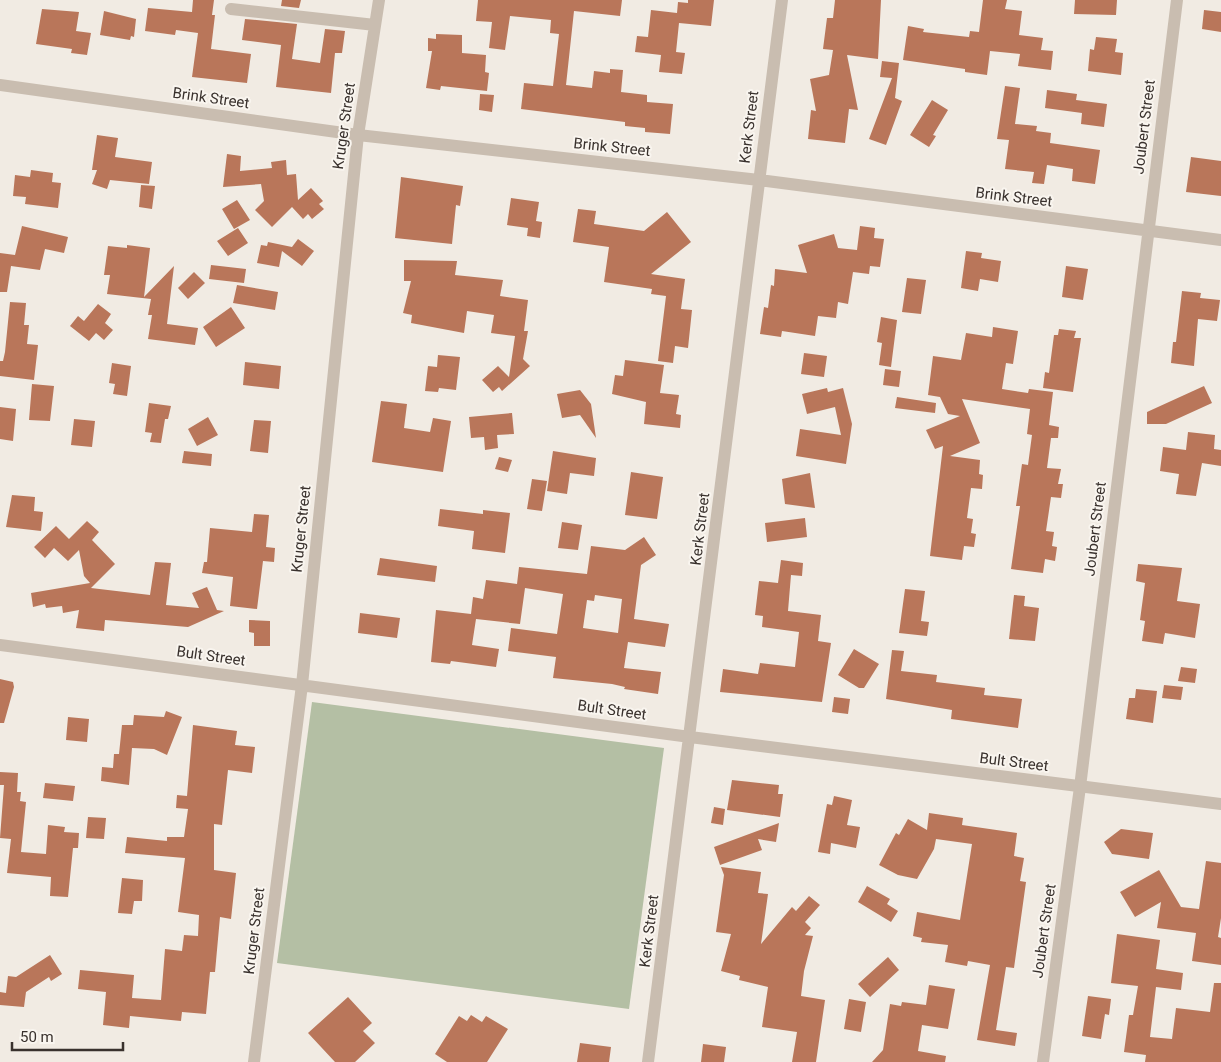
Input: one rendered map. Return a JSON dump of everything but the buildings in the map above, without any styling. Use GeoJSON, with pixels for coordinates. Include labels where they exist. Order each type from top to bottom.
{"type":"FeatureCollection","features":[{"type":"Feature","properties":{"kind":"street","name":"Kruger Street"},"geometry":{"type":"LineString","coordinates":[[254,1062],[302,685],[358,135],[379,0]]}},
{"type":"Feature","properties":{"kind":"street","name":"Kerk Street"},"geometry":{"type":"LineString","coordinates":[[648,1062],[782,0]]}},
{"type":"Feature","properties":{"kind":"street","name":"Joubert Street"},"geometry":{"type":"LineString","coordinates":[[1043,1062],[1080,786],[1177,0]]}},
{"type":"Feature","properties":{"kind":"street"},"geometry":{"type":"LineString","coordinates":[[231,9],[375,25]]}},
{"type":"Feature","properties":{"kind":"street","name":"Brink Street"},"geometry":{"type":"LineString","coordinates":[[0,85],[358,135],[759,180],[1221,240]]}},
{"type":"Feature","properties":{"kind":"street","name":"Bult Street"},"geometry":{"type":"LineString","coordinates":[[0,645],[690,737],[1221,804]]}},
{"type":"Feature","properties":{"kind":"green space"},"geometry":{"type":"Polygon","coordinates":[[[312,702],[664,748],[629,1009],[277,963],[312,702]]]}}]}
